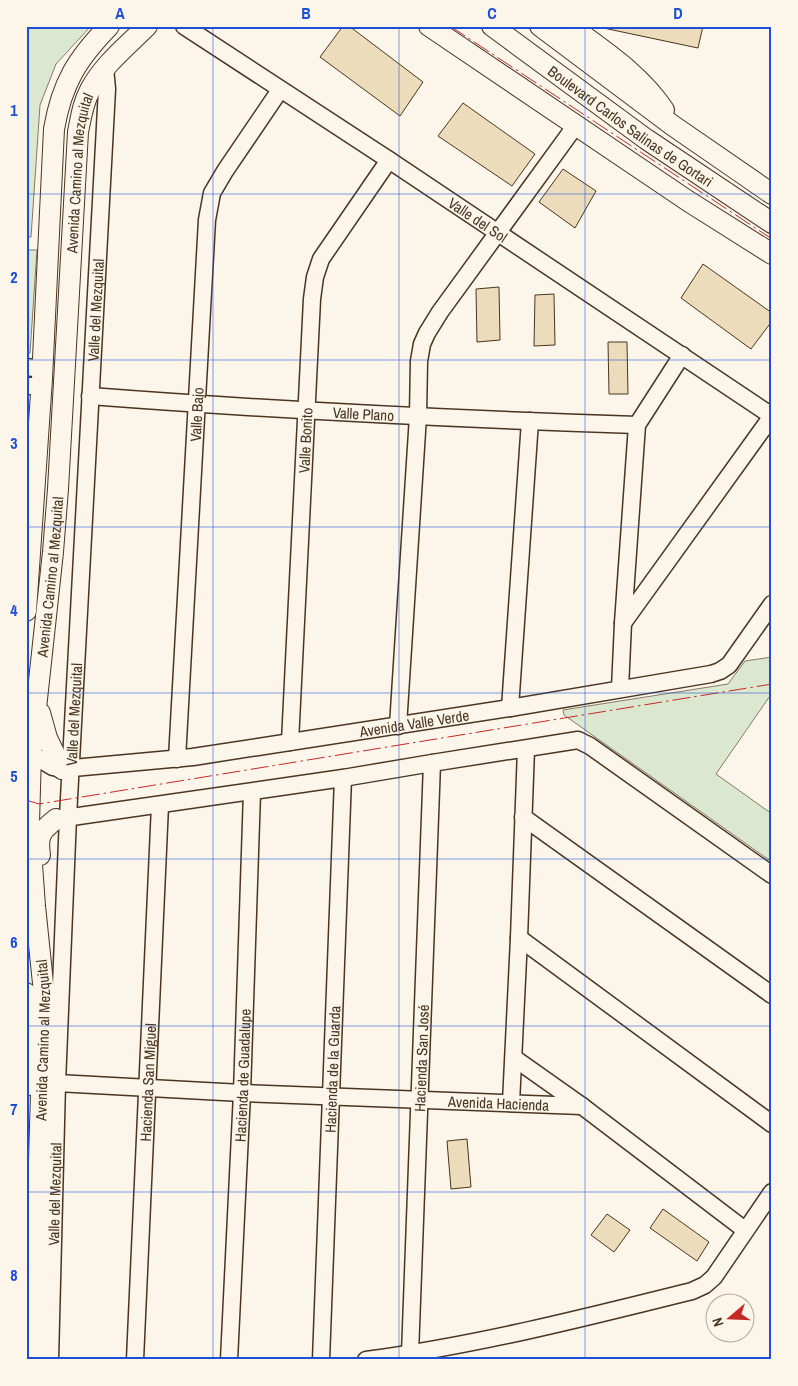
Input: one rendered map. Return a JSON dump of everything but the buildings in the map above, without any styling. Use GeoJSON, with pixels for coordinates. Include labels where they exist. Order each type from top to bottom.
{"type":"FeatureCollection","features":[{"type":"Feature","properties":{"kind":"main road","name":"Avenida Camino al Mezquital"},"geometry":{"type":"LineString","coordinates":[[26,611],[43,381],[54,129],[58,105],[67,82],[78,62],[109,26]]}},
{"type":"Feature","properties":{"kind":"main road","name":"Avenida Camino al Mezquital"},"geometry":{"type":"LineString","coordinates":[[33,1360],[35,993],[34,906],[27,823],[29,753],[53,552],[43,381],[66,359],[78,132],[83,107],[90,90],[105,68],[147,26]]}},
{"type":"Feature","properties":{"kind":"main road"},"geometry":{"type":"LineString","coordinates":[[428,26],[772,254]]}},
{"type":"Feature","properties":{"kind":"main road","name":"Boulevard Carlos Salinas de Gortari"},"geometry":{"type":"LineString","coordinates":[[492,26],[646,139],[772,223]]}},
{"type":"Feature","properties":{"kind":"main road","name":"Boulevard Carlos Salinas de Gortari"},"geometry":{"type":"LineString","coordinates":[[540,26],[672,125],[772,194]]}},
{"type":"Feature","properties":{"kind":"main road"},"geometry":{"type":"LineString","coordinates":[[570,26],[631,72],[654,95],[672,125]]}},
{"type":"Feature","properties":{"kind":"main road"},"geometry":{"type":"LineString","coordinates":[[37,690],[42,723],[52,750],[66,769]]}},
{"type":"Feature","properties":{"kind":"main road"},"geometry":{"type":"LineString","coordinates":[[35,993],[49,959],[49,936],[38,842],[42,831],[62,818]]}},
{"type":"Feature","properties":{"kind":"main road","name":"Avenida Camino al Mezquital"},"geometry":{"type":"LineString","coordinates":[[26,1086],[28,1027],[35,993]]}},
{"type":"Feature","properties":{"kind":"street","name":"Valle del Sol"},"geometry":{"type":"LineString","coordinates":[[184,26],[389,160],[772,416]]}},
{"type":"Feature","properties":{"kind":"street","name":"Valle del Mezquital"},"geometry":{"type":"LineString","coordinates":[[50,1360],[62,818],[90,396],[107,89],[105,68]]}},
{"type":"Feature","properties":{"kind":"street","name":"Valle Bajo"},"geometry":{"type":"LineString","coordinates":[[177,759],[207,220],[212,194],[224,171],[280,90]]}},
{"type":"Feature","properties":{"kind":"street"},"geometry":{"type":"LineString","coordinates":[[398,726],[422,344],[440,312],[576,125]]}},
{"type":"Feature","properties":{"kind":"street","name":"Valle Bonito"},"geometry":{"type":"LineString","coordinates":[[290,742],[312,300],[315,277],[321,259],[389,160]]}},
{"type":"Feature","properties":{"kind":"street"},"geometry":{"type":"LineString","coordinates":[[620,689],[638,425],[682,355]]}},
{"type":"Feature","properties":{"kind":"street","name":"Valle Plano"},"geometry":{"type":"LineString","coordinates":[[90,396],[418,416],[638,425]]}},
{"type":"Feature","properties":{"kind":"street"},"geometry":{"type":"LineString","coordinates":[[623,623],[772,416]]}},
{"type":"Feature","properties":{"kind":"street"},"geometry":{"type":"LineString","coordinates":[[510,708],[530,421]]}},
{"type":"Feature","properties":{"kind":"street","name":"Avenida Valle Verde"},"geometry":{"type":"LineString","coordinates":[[29,753],[53,767],[66,769],[177,759],[398,726],[711,674],[729,665],[772,604]]}},
{"type":"Feature","properties":{"kind":"street"},"geometry":{"type":"LineString","coordinates":[[27,823],[252,792],[578,740],[590,746],[772,875]]}},
{"type":"Feature","properties":{"kind":"street"},"geometry":{"type":"LineString","coordinates":[[511,1103],[520,938],[526,749]]}},
{"type":"Feature","properties":{"kind":"street","name":"Hacienda San José"},"geometry":{"type":"LineString","coordinates":[[410,1354],[432,763]]}},
{"type":"Feature","properties":{"kind":"street","name":"Hacienda de la Guarda"},"geometry":{"type":"LineString","coordinates":[[321,1360],[343,778]]}},
{"type":"Feature","properties":{"kind":"street","name":"Hacienda de Guadalupe"},"geometry":{"type":"LineString","coordinates":[[229,1360],[242,1093],[252,792]]}},
{"type":"Feature","properties":{"kind":"street","name":"Hacienda San Miguel"},"geometry":{"type":"LineString","coordinates":[[135,1360],[160,805]]}},
{"type":"Feature","properties":{"kind":"street"},"geometry":{"type":"LineString","coordinates":[[523,817],[772,995]]}},
{"type":"Feature","properties":{"kind":"street"},"geometry":{"type":"LineString","coordinates":[[520,938],[772,1124]]}},
{"type":"Feature","properties":{"kind":"street","name":"Avenida Hacienda"},"geometry":{"type":"LineString","coordinates":[[514,1058],[582,1106],[745,1230]]}},
{"type":"Feature","properties":{"kind":"street","name":"Avenida Hacienda"},"geometry":{"type":"LineString","coordinates":[[57,1082],[242,1093],[582,1106]]}},
{"type":"Feature","properties":{"kind":"street"},"geometry":{"type":"LineString","coordinates":[[366,1360],[502,1337],[692,1291],[705,1285],[714,1277],[772,1192]]}},
{"type":"Feature","properties":{"kind":"green space"},"geometry":{"type":"Polygon","coordinates":[[[26,26],[91,26],[56,64],[40,105],[31,237],[26,237],[26,26]]]}},
{"type":"Feature","properties":{"kind":"green space"},"geometry":{"type":"Polygon","coordinates":[[[26,250],[37,250],[30,353],[26,353],[26,250]]]}},
{"type":"Feature","properties":{"kind":"green space"},"geometry":{"type":"Polygon","coordinates":[[[772,657],[772,693],[716,774],[772,814],[772,862],[564,715],[563,710],[728,684],[745,661],[772,657]]]}},
{"type":"Feature","properties":{"kind":"power"},"geometry":{"type":"LineString","coordinates":[[450,26],[772,239]]}},
{"type":"Feature","properties":{"kind":"power"},"geometry":{"type":"LineString","coordinates":[[26,800],[39,804],[772,684]]}}]}
